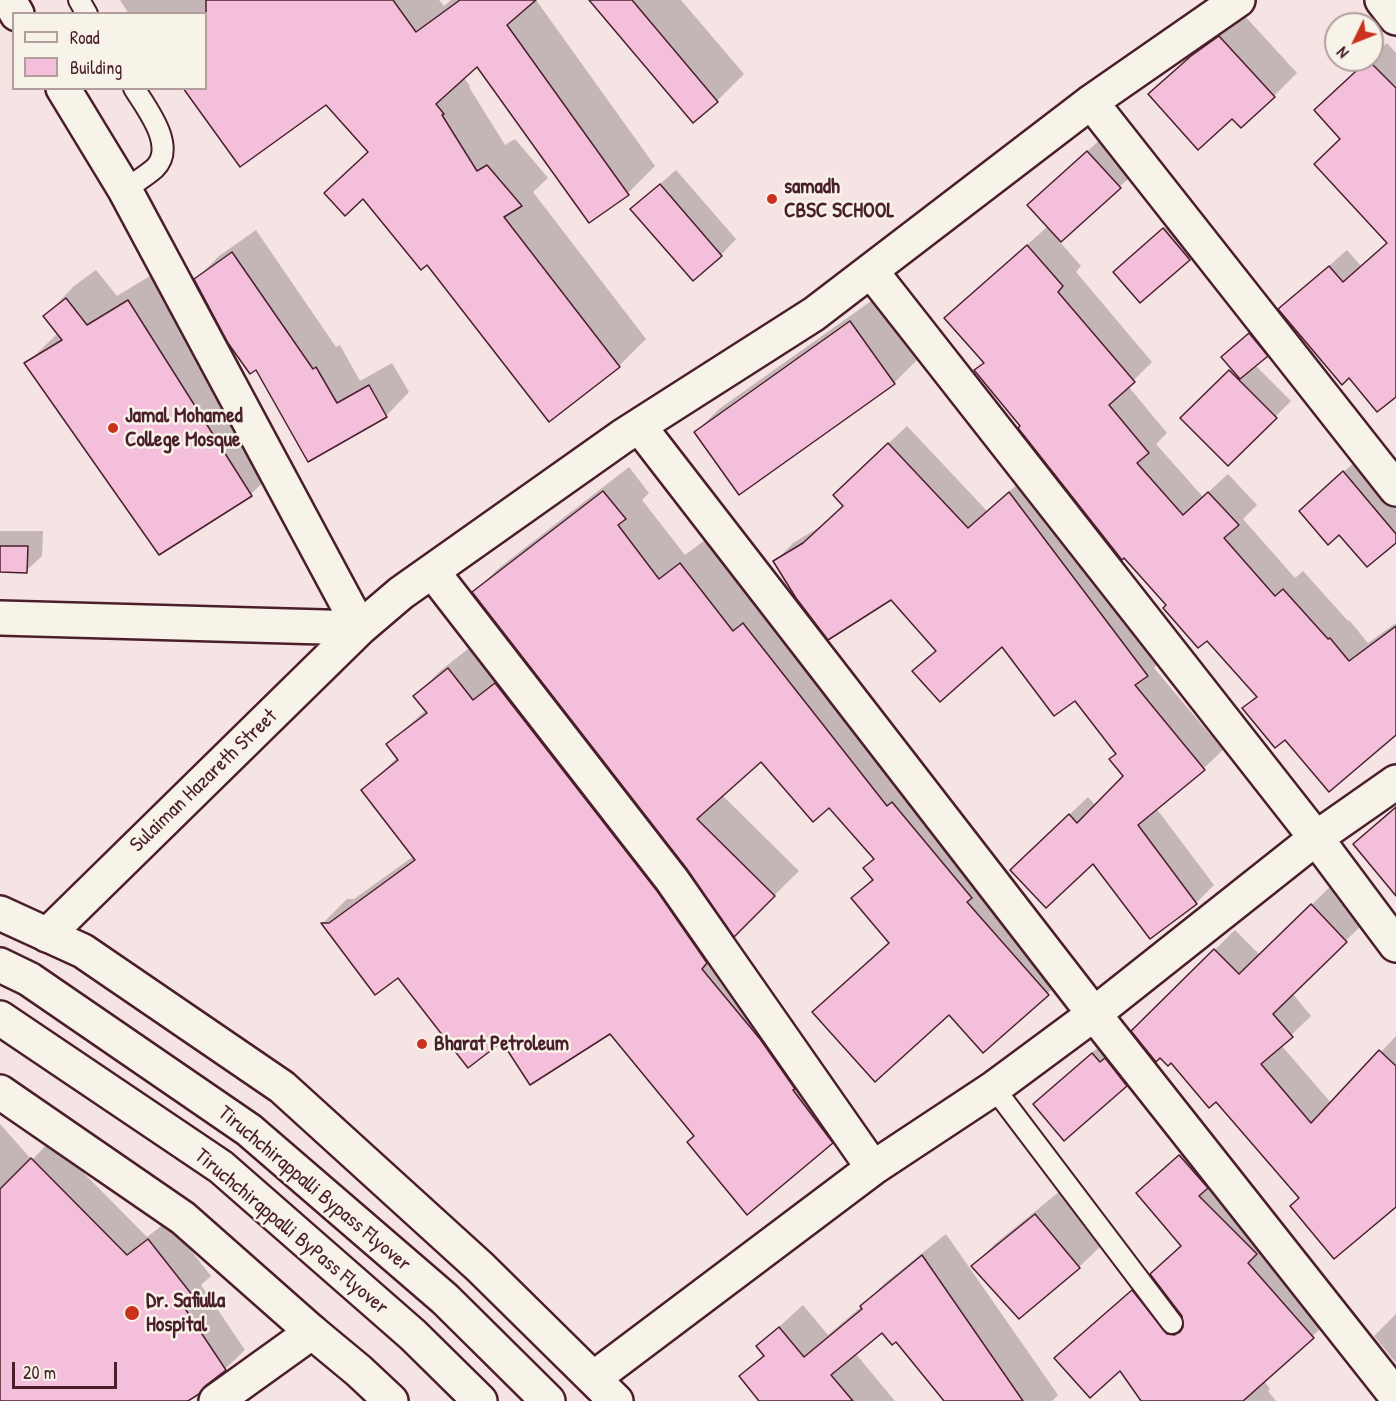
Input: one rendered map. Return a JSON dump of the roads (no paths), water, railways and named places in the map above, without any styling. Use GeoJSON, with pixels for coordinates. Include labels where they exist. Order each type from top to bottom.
{"type":"FeatureCollection","features":[{"type":"Feature","properties":{"kind":"main road","name":"Sulaiman Hazareth Street"},"geometry":{"type":"LineString","coordinates":[[47,934],[360,628],[401,593],[639,426],[814,314],[1091,102],[1238,0]]}},
{"type":"Feature","properties":{"kind":"main road"},"geometry":{"type":"LineString","coordinates":[[1382,0],[1396,18]]}},
{"type":"Feature","properties":{"kind":"main road"},"geometry":{"type":"LineString","coordinates":[[0,618],[360,628],[124,190],[64,90]]}},
{"type":"Feature","properties":{"kind":"main road"},"geometry":{"type":"LineString","coordinates":[[1091,102],[1396,489]]}},
{"type":"Feature","properties":{"kind":"main road"},"geometry":{"type":"LineString","coordinates":[[871,271],[1316,838],[1396,945]]}},
{"type":"Feature","properties":{"kind":"main road"},"geometry":{"type":"LineString","coordinates":[[639,426],[1094,1014],[1396,1396]]}},
{"type":"Feature","properties":{"kind":"main road"},"geometry":{"type":"LineString","coordinates":[[432,571],[672,880],[873,1168]]}},
{"type":"Feature","properties":{"kind":"main road"},"geometry":{"type":"LineString","coordinates":[[0,914],[83,951],[282,1087],[480,1267],[605,1390],[873,1168],[994,1088],[1094,1014],[1316,838],[1396,782]]}},
{"type":"Feature","properties":{"kind":"main road","name":"Tiruchchirappalli Bypass Flyover"},"geometry":{"type":"LineString","coordinates":[[0,965],[29,979],[249,1130],[445,1299],[548,1401]]}},
{"type":"Feature","properties":{"kind":"main road","name":"Tiruchchirappalli ByPass Flyover"},"geometry":{"type":"LineString","coordinates":[[0,1018],[221,1167],[413,1335],[480,1401]]}},
{"type":"Feature","properties":{"kind":"main road"},"geometry":{"type":"LineString","coordinates":[[0,1092],[183,1218],[359,1371],[390,1401]]}},
{"type":"Feature","properties":{"kind":"main road"},"geometry":{"type":"LineString","coordinates":[[216,1401],[312,1332]]}},
{"type":"Feature","properties":{"kind":"lane"},"geometry":{"type":"LineString","coordinates":[[124,190],[157,166],[163,148],[159,128],[135,90]]}},
{"type":"Feature","properties":{"kind":"lane"},"geometry":{"type":"LineString","coordinates":[[994,1088],[1172,1323]]}},
{"type":"Feature","properties":{"kind":"place","name":"samadh CBSC SCHOOL"},"geometry":{"type":"Point","coordinates":[772,199]}},
{"type":"Feature","properties":{"kind":"place","name":"Jamal Mohamed College Mosque"},"geometry":{"type":"Point","coordinates":[113,428]}},
{"type":"Feature","properties":{"kind":"place","name":"Bharat Petroleum"},"geometry":{"type":"Point","coordinates":[422,1044]}},
{"type":"Feature","properties":{"kind":"place","name":"Dr. Safiulla Hospital"},"geometry":{"type":"Point","coordinates":[132,1313]}}]}
